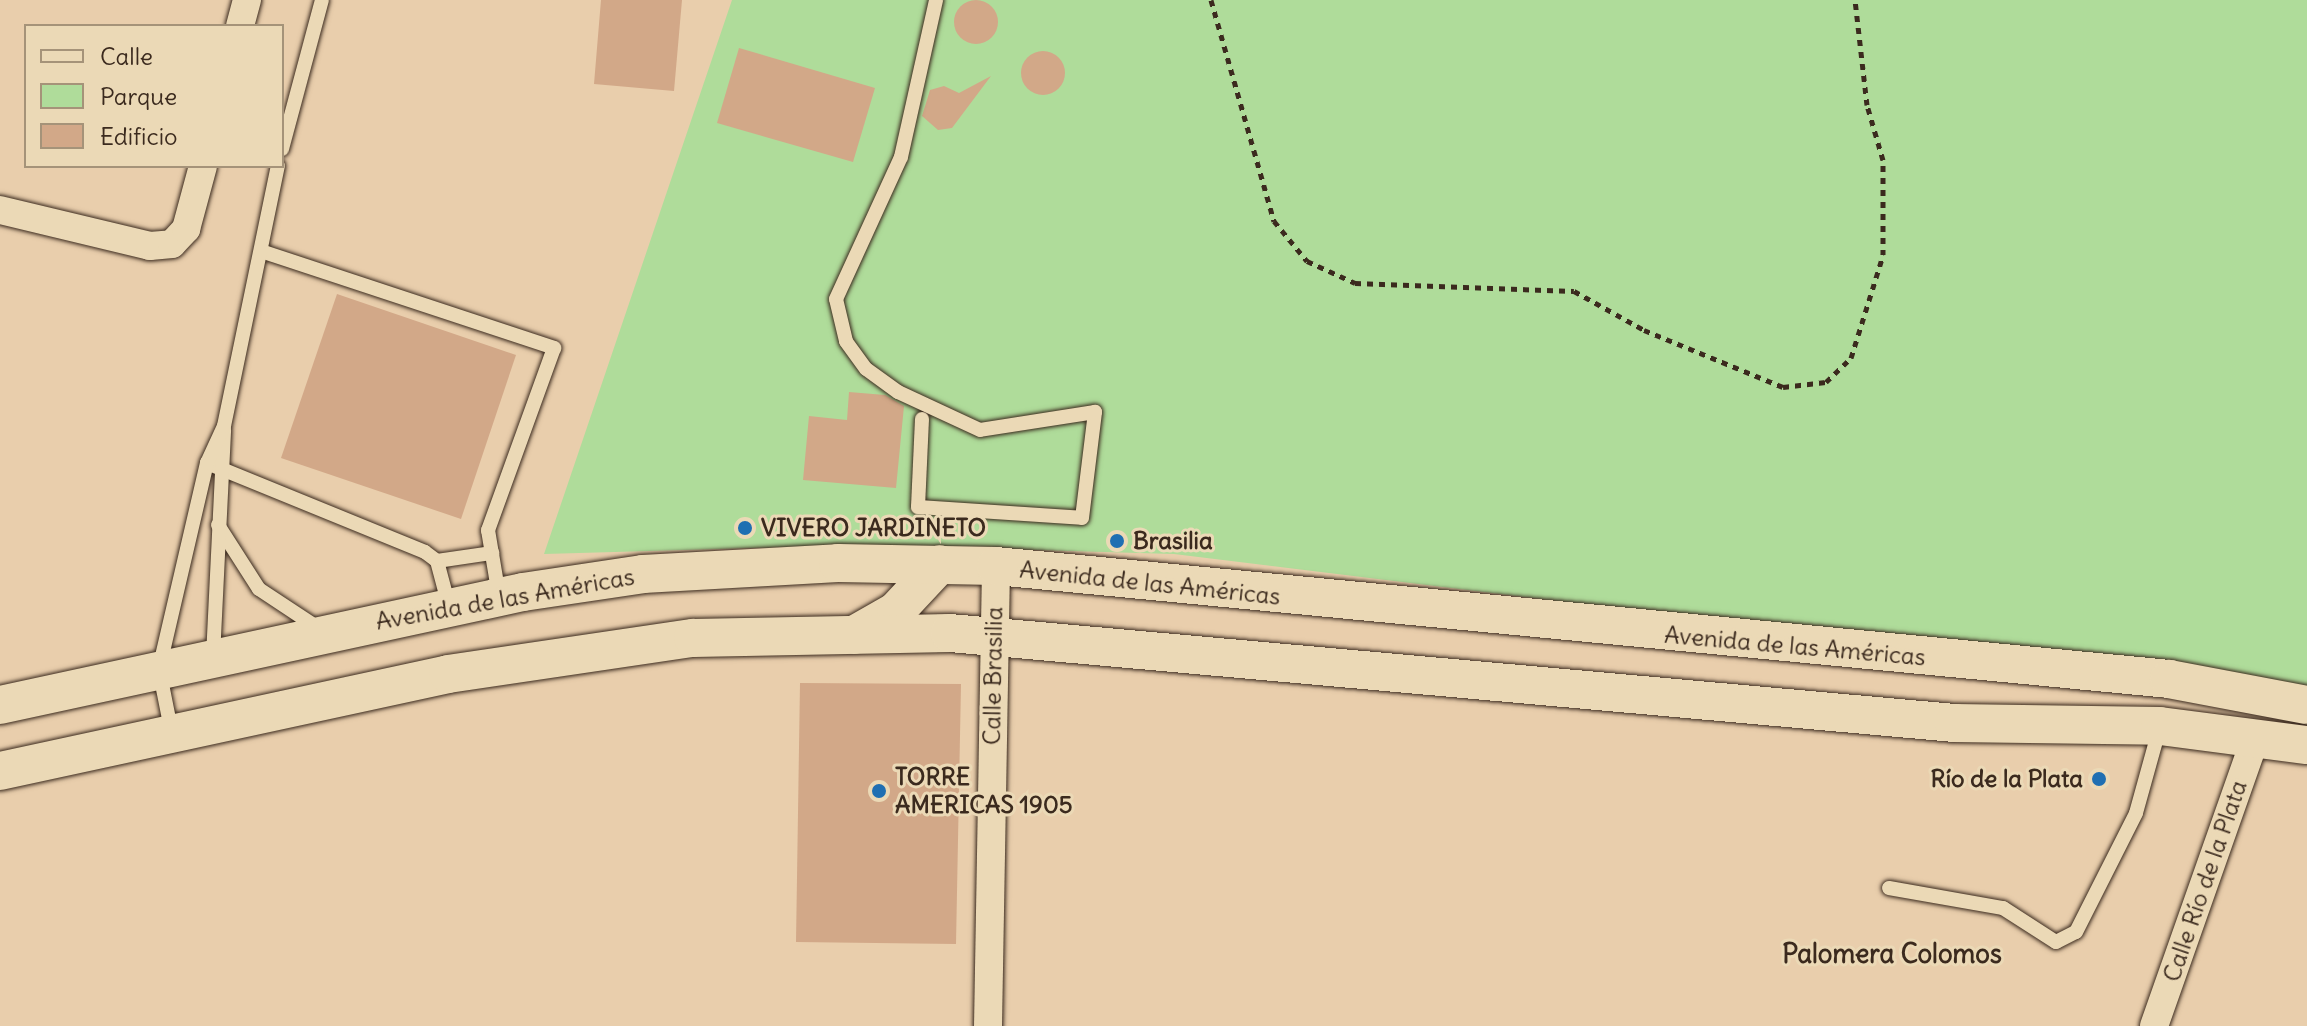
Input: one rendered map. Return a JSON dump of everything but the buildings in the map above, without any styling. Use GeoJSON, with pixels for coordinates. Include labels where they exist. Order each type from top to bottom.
{"type":"FeatureCollection","features":[{"type":"Feature","properties":{"kind":"main road","name":"Avenida de las Américas"},"geometry":{"type":"LineString","coordinates":[[0,705],[325,632],[499,597],[643,574],[940,564],[996,566],[2169,679],[2307,705]]}},
{"type":"Feature","properties":{"kind":"main road"},"geometry":{"type":"LineString","coordinates":[[844,639],[896,611],[940,564]]}},
{"type":"Feature","properties":{"kind":"main road"},"geometry":{"type":"LineString","coordinates":[[0,771],[448,674],[693,638],[993,637],[1954,723],[2160,726],[2307,745]]}},
{"type":"Feature","properties":{"kind":"main road"},"geometry":{"type":"LineString","coordinates":[[2256,737],[2307,769]]}},
{"type":"Feature","properties":{"kind":"street"},"geometry":{"type":"LineString","coordinates":[[241,24],[247,0]]}},
{"type":"Feature","properties":{"kind":"street"},"geometry":{"type":"LineString","coordinates":[[1,217],[150,246],[172,244],[186,229],[202,168]]}},
{"type":"Feature","properties":{"kind":"street","name":"Calle Brasilia"},"geometry":{"type":"LineString","coordinates":[[988,1026],[996,566]]}},
{"type":"Feature","properties":{"kind":"street","name":"Calle Río de la Plata"},"geometry":{"type":"LineString","coordinates":[[2154,1026],[2256,737]]}},
{"type":"Feature","properties":{"kind":"lane"},"geometry":{"type":"LineString","coordinates":[[284,142],[322,0]]}},
{"type":"Feature","properties":{"kind":"lane"},"geometry":{"type":"LineString","coordinates":[[922,419],[918,507],[1082,518],[1095,412],[980,430],[898,392],[866,369],[846,341],[836,299],[901,157],[936,0]]}},
{"type":"Feature","properties":{"kind":"lane"},"geometry":{"type":"LineString","coordinates":[[172,734],[159,669],[207,463],[224,426],[278,168]]}},
{"type":"Feature","properties":{"kind":"lane"},"geometry":{"type":"LineString","coordinates":[[261,251],[554,348],[488,530],[499,597]]}},
{"type":"Feature","properties":{"kind":"lane"},"geometry":{"type":"LineString","coordinates":[[213,657],[218,525],[225,468],[224,426]]}},
{"type":"Feature","properties":{"kind":"lane"},"geometry":{"type":"LineString","coordinates":[[207,463],[408,542],[437,561],[492,553]]}},
{"type":"Feature","properties":{"kind":"lane"},"geometry":{"type":"LineString","coordinates":[[218,525],[259,589],[325,632]]}},
{"type":"Feature","properties":{"kind":"lane"},"geometry":{"type":"LineString","coordinates":[[437,561],[449,607]]}},
{"type":"Feature","properties":{"kind":"lane"},"geometry":{"type":"LineString","coordinates":[[1889,888],[2003,908],[2056,942],[2076,932],[2136,813],[2160,726]]}},
{"type":"Feature","properties":{"kind":"path"},"geometry":{"type":"LineString","coordinates":[[1211,0],[1274,221],[1307,261],[1355,283],[1574,291],[1644,330],[1783,387],[1826,382],[1851,358],[1883,255],[1883,160],[1867,105],[1855,0]]}},
{"type":"Feature","properties":{"kind":"green space"},"geometry":{"type":"Polygon","coordinates":[[[732,0],[2307,0],[2307,693],[1174,554],[866,545],[544,554],[732,0]]]}},
{"type":"Feature","properties":{"kind":"place","name":"VIVERO JARDINETO"},"geometry":{"type":"Point","coordinates":[745,528]}},
{"type":"Feature","properties":{"kind":"place","name":"Brasilia"},"geometry":{"type":"Point","coordinates":[1117,541]}},
{"type":"Feature","properties":{"kind":"place","name":"Río de la Plata"},"geometry":{"type":"Point","coordinates":[2099,779]}},
{"type":"Feature","properties":{"kind":"place","name":"TORRE AMERICAS 1905"},"geometry":{"type":"Point","coordinates":[879,791]}},
{"type":"Feature","properties":{"kind":"district","name":"Palomera Colomos"},"geometry":{"type":"Point","coordinates":[1892,954]}}]}
